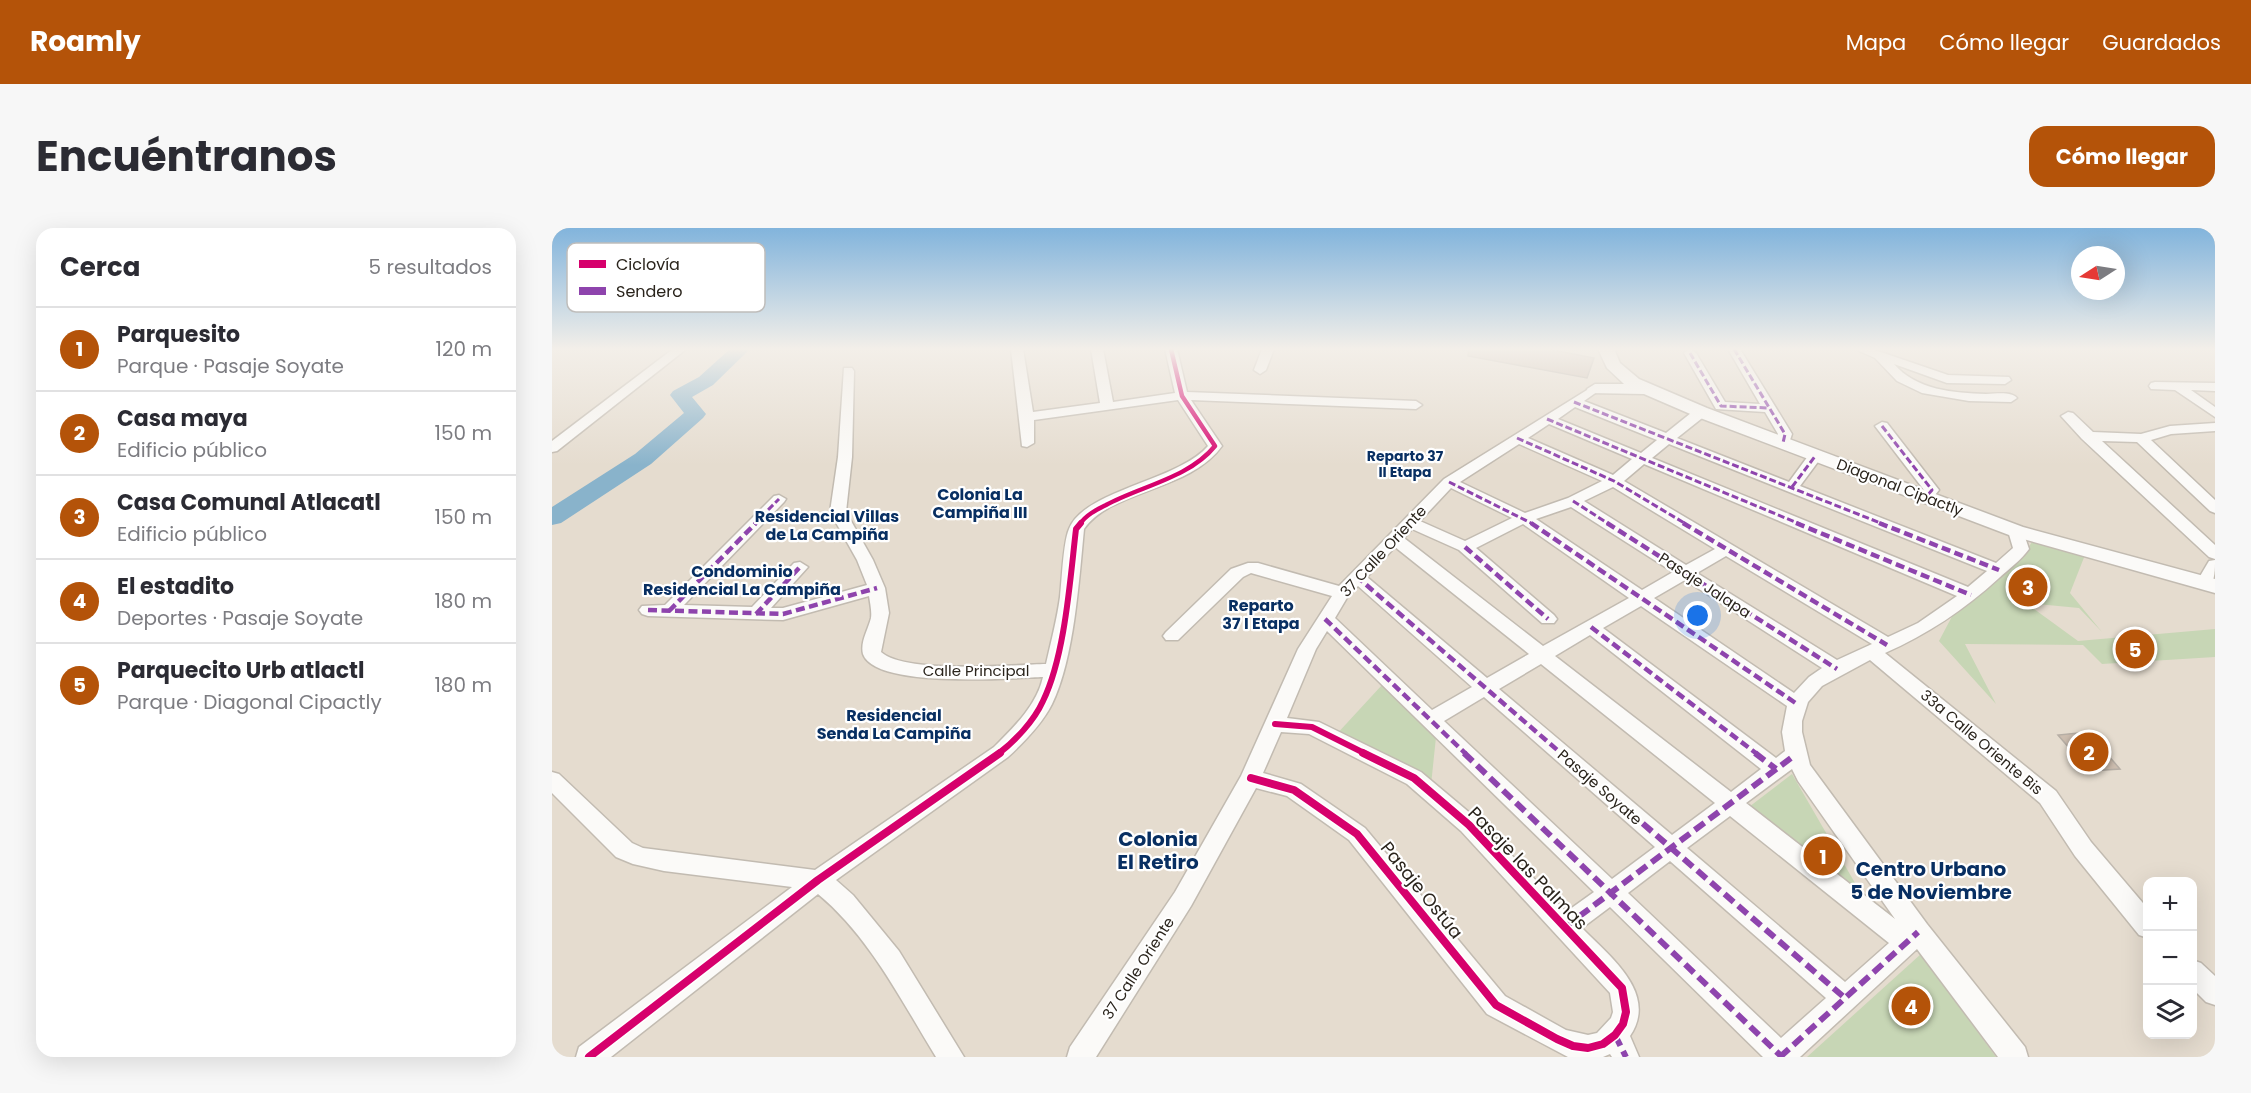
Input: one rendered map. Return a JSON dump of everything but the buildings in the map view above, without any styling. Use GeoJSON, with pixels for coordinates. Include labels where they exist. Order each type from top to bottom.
{"type":"FeatureCollection","features":[{"type":"Feature","properties":{"kind":"street"},"geometry":{"type":"LineString","coordinates":[[552,448],[630,388]]}},
{"type":"Feature","properties":{"kind":"street","name":"Calle Principal"},"geometry":{"type":"LineString","coordinates":[[847,388],[845,457],[838,512],[866,560],[877,588],[880,618],[871,650],[877,661],[900,668],[935,672],[1055,670]]}},
{"type":"Feature","properties":{"kind":"street"},"geometry":{"type":"LineString","coordinates":[[1023,388],[1027,417],[1027,443]]}},
{"type":"Feature","properties":{"kind":"street"},"geometry":{"type":"LineString","coordinates":[[1104,388],[1107,405]]}},
{"type":"Feature","properties":{"kind":"street"},"geometry":{"type":"LineString","coordinates":[[589,1057],[818,880],[1001,752],[1020,733],[1042,704],[1055,670],[1068,601],[1076,529],[1079,522],[1094,510],[1173,477],[1200,462],[1215,446],[1182,396],[1180,388]]}},
{"type":"Feature","properties":{"kind":"street"},"geometry":{"type":"LineString","coordinates":[[1709,388],[1717,403],[1721,405],[1769,408]]}},
{"type":"Feature","properties":{"kind":"street"},"geometry":{"type":"LineString","coordinates":[[1757,388],[1785,434],[1784,443]]}},
{"type":"Feature","properties":{"kind":"street"},"geometry":{"type":"LineString","coordinates":[[1925,388],[1959,397],[2011,398]]}},
{"type":"Feature","properties":{"kind":"street"},"geometry":{"type":"LineString","coordinates":[[2179,388],[2215,413]]}},
{"type":"Feature","properties":{"kind":"street"},"geometry":{"type":"LineString","coordinates":[[1594,389],[1644,389]]}},
{"type":"Feature","properties":{"kind":"street","name":"37 Calle Oriente"},"geometry":{"type":"LineString","coordinates":[[1080,1057],[1183,899],[1251,778],[1307,649],[1342,592],[1449,482],[1594,389]]}},
{"type":"Feature","properties":{"kind":"street","name":"Diagonal Cipactly"},"geometry":{"type":"LineString","coordinates":[[1644,389],[2016,531],[2211,578]]}},
{"type":"Feature","properties":{"kind":"street"},"geometry":{"type":"LineString","coordinates":[[1027,417],[1182,396],[1416,405]]}},
{"type":"Feature","properties":{"kind":"street"},"geometry":{"type":"LineString","coordinates":[[1574,402],[2000,570]]}},
{"type":"Feature","properties":{"kind":"street"},"geometry":{"type":"LineString","coordinates":[[1465,547],[1524,518],[1573,501],[1614,480],[1701,412]]}},
{"type":"Feature","properties":{"kind":"street"},"geometry":{"type":"LineString","coordinates":[[2068,416],[2215,554]]}},
{"type":"Feature","properties":{"kind":"street"},"geometry":{"type":"LineString","coordinates":[[1547,418],[1971,595]]}},
{"type":"Feature","properties":{"kind":"street"},"geometry":{"type":"LineString","coordinates":[[1882,426],[1932,490],[1926,497]]}},
{"type":"Feature","properties":{"kind":"street"},"geometry":{"type":"LineString","coordinates":[[2087,436],[2141,438],[2170,430],[2215,427]]}},
{"type":"Feature","properties":{"kind":"street","name":"33a Calle Oriente Bis"},"geometry":{"type":"LineString","coordinates":[[1517,438],[1614,480],[1726,549],[1880,649],[2048,797],[2083,849],[2143,921]]}},
{"type":"Feature","properties":{"kind":"street"},"geometry":{"type":"LineString","coordinates":[[2141,438],[2215,508]]}},
{"type":"Feature","properties":{"kind":"street"},"geometry":{"type":"LineString","coordinates":[[1792,488],[1816,455]]}},
{"type":"Feature","properties":{"kind":"street"},"geometry":{"type":"LineString","coordinates":[[1449,482],[1524,518],[1797,704]]}},
{"type":"Feature","properties":{"kind":"street"},"geometry":{"type":"LineString","coordinates":[[669,611],[779,499]]}},
{"type":"Feature","properties":{"kind":"street","name":"Pasaje Jalapa"},"geometry":{"type":"LineString","coordinates":[[1573,501],[1836,669]]}},
{"type":"Feature","properties":{"kind":"street"},"geometry":{"type":"LineString","coordinates":[[1409,522],[1465,547],[1548,619]]}},
{"type":"Feature","properties":{"kind":"street"},"geometry":{"type":"LineString","coordinates":[[2015,1057],[1913,937],[1805,776],[1795,755],[1790,725],[1797,704],[1807,688],[1836,669],[1923,627],[1971,595],[2021,549],[2016,531]]}},
{"type":"Feature","properties":{"kind":"street"},"geometry":{"type":"LineString","coordinates":[[1394,538],[1730,804],[1913,937]]}},
{"type":"Feature","properties":{"kind":"street"},"geometry":{"type":"LineString","coordinates":[[1430,720],[1726,549]]}},
{"type":"Feature","properties":{"kind":"street"},"geometry":{"type":"LineString","coordinates":[[756,614],[800,567]]}},
{"type":"Feature","properties":{"kind":"street"},"geometry":{"type":"LineString","coordinates":[[1172,636],[1238,573],[1248,568],[1258,568],[1342,592]]}},
{"type":"Feature","properties":{"kind":"street","name":"Pasaje Soyate"},"geometry":{"type":"LineString","coordinates":[[1356,576],[1845,998]]}},
{"type":"Feature","properties":{"kind":"street"},"geometry":{"type":"LineString","coordinates":[[648,610],[783,614],[877,588]]}},
{"type":"Feature","properties":{"kind":"street"},"geometry":{"type":"LineString","coordinates":[[1325,619],[1781,1056],[1913,937]]}},
{"type":"Feature","properties":{"kind":"street"},"geometry":{"type":"LineString","coordinates":[[1591,627],[1776,769]]}},
{"type":"Feature","properties":{"kind":"street","name":"Pasaje las Palmas"},"geometry":{"type":"LineString","coordinates":[[1275,724],[1312,727],[1414,778],[1469,825],[1622,987],[1626,1012],[1621,1046]]}},
{"type":"Feature","properties":{"kind":"street"},"geometry":{"type":"LineString","coordinates":[[1565,927],[1795,755]]}},
{"type":"Feature","properties":{"kind":"street","name":"Pasaje Ostúa"},"geometry":{"type":"LineString","coordinates":[[1251,778],[1294,790],[1357,834],[1496,1005],[1557,1040],[1573,1046],[1588,1048],[1603,1044],[1621,1046]]}},
{"type":"Feature","properties":{"kind":"street"},"geometry":{"type":"LineString","coordinates":[[552,780],[624,850],[631,854],[664,861],[818,880],[845,902],[890,959],[951,1057]]}},
{"type":"Feature","properties":{"kind":"street"},"geometry":{"type":"LineString","coordinates":[[2197,976],[2215,993]]}},
{"type":"Feature","properties":{"kind":"green space"},"geometry":{"type":"Polygon","coordinates":[[[2034,539],[2085,555],[2070,593],[2102,632],[2079,608],[2026,603],[2078,641],[2215,629],[2215,657],[2102,664],[2083,645],[1965,644],[1996,704],[1939,641],[1957,607],[1997,581],[2026,551],[2034,539]]]}},
{"type":"Feature","properties":{"kind":"green space"},"geometry":{"type":"Polygon","coordinates":[[[1382,685],[1436,737],[1431,785],[1335,736],[1382,685]]]}},
{"type":"Feature","properties":{"kind":"green space"},"geometry":{"type":"Polygon","coordinates":[[[1792,774],[1866,902],[1745,810],[1792,774]]]}},
{"type":"Feature","properties":{"kind":"green space"},"geometry":{"type":"Polygon","coordinates":[[[1921,954],[1996,1057],[1807,1057],[1921,954]]]}},
{"type":"Feature","properties":{"kind":"waterway"},"geometry":{"type":"LineString","coordinates":[[552,518],[643,459],[696,414],[680,395],[694,388]]}},
{"type":"Feature","properties":{"kind":"marked path"},"geometry":{"type":"LineString","coordinates":[[1710,388],[1721,406],[1769,408]]}},
{"type":"Feature","properties":{"kind":"marked path"},"geometry":{"type":"LineString","coordinates":[[1757,388],[1785,434],[1783,443]]}},
{"type":"Feature","properties":{"kind":"marked path"},"geometry":{"type":"LineString","coordinates":[[1574,402],[1999,570]]}},
{"type":"Feature","properties":{"kind":"marked path"},"geometry":{"type":"LineString","coordinates":[[1547,419],[1971,595]]}},
{"type":"Feature","properties":{"kind":"marked path"},"geometry":{"type":"LineString","coordinates":[[1882,426],[1932,490],[1926,497]]}},
{"type":"Feature","properties":{"kind":"marked path"},"geometry":{"type":"LineString","coordinates":[[1517,438],[1614,481],[1887,645]]}},
{"type":"Feature","properties":{"kind":"marked path"},"geometry":{"type":"LineString","coordinates":[[1792,487],[1816,455]]}},
{"type":"Feature","properties":{"kind":"marked path"},"geometry":{"type":"LineString","coordinates":[[1449,482],[1524,518],[1797,704]]}},
{"type":"Feature","properties":{"kind":"marked path"},"geometry":{"type":"LineString","coordinates":[[669,611],[779,499]]}},
{"type":"Feature","properties":{"kind":"marked path"},"geometry":{"type":"LineString","coordinates":[[1573,501],[1837,669]]}},
{"type":"Feature","properties":{"kind":"marked path"},"geometry":{"type":"LineString","coordinates":[[1465,547],[1548,619]]}},
{"type":"Feature","properties":{"kind":"marked path"},"geometry":{"type":"LineString","coordinates":[[756,614],[800,567]]}},
{"type":"Feature","properties":{"kind":"marked path"},"geometry":{"type":"LineString","coordinates":[[1356,576],[1845,998]]}},
{"type":"Feature","properties":{"kind":"marked path"},"geometry":{"type":"LineString","coordinates":[[648,610],[783,614],[877,588]]}},
{"type":"Feature","properties":{"kind":"marked path"},"geometry":{"type":"LineString","coordinates":[[1325,619],[1781,1056]]}},
{"type":"Feature","properties":{"kind":"marked path"},"geometry":{"type":"LineString","coordinates":[[1591,627],[1776,769]]}},
{"type":"Feature","properties":{"kind":"marked path"},"geometry":{"type":"LineString","coordinates":[[1565,927],[1795,755]]}},
{"type":"Feature","properties":{"kind":"marked path"},"geometry":{"type":"LineString","coordinates":[[1780,1057],[1918,932]]}},
{"type":"Feature","properties":{"kind":"marked path"},"geometry":{"type":"LineString","coordinates":[[1615,1035],[1626,1057]]}},
{"type":"Feature","properties":{"kind":"cycle path"},"geometry":{"type":"LineString","coordinates":[[589,1057],[818,880],[1001,752],[1020,733],[1042,704],[1052,681],[1068,601],[1076,529],[1095,511],[1198,463],[1215,446],[1182,396],[1180,388]]}},
{"type":"Feature","properties":{"kind":"cycle path"},"geometry":{"type":"LineString","coordinates":[[1251,778],[1294,790],[1357,834],[1496,1005],[1573,1046],[1588,1048],[1603,1044],[1615,1035],[1623,1024],[1626,1012],[1622,988],[1469,825],[1414,778],[1312,727],[1275,724]]}},
{"type":"Feature","properties":{"kind":"place","name":"Casa Comunal Atlacatl"},"geometry":{"type":"Point","coordinates":[2028,587]}},
{"type":"Feature","properties":{"kind":"place","name":"Parquecito Urb atlactl"},"geometry":{"type":"Point","coordinates":[2135,649]}},
{"type":"Feature","properties":{"kind":"place","name":"Casa maya"},"geometry":{"type":"Point","coordinates":[2089,752]}},
{"type":"Feature","properties":{"kind":"place","name":"Parquesito"},"geometry":{"type":"Point","coordinates":[1823,856]}},
{"type":"Feature","properties":{"kind":"place","name":"El estadito"},"geometry":{"type":"Point","coordinates":[1911,1006]}},
{"type":"Feature","properties":{"kind":"district","name":"Reparto 37 II Etapa"},"geometry":{"type":"Point","coordinates":[1405,464]}},
{"type":"Feature","properties":{"kind":"district","name":"Colonia La Campiña III"},"geometry":{"type":"Point","coordinates":[980,503]}},
{"type":"Feature","properties":{"kind":"district","name":"Residencial Villas de La Campiña"},"geometry":{"type":"Point","coordinates":[827,525]}},
{"type":"Feature","properties":{"kind":"district","name":"Condominio Residencial La Campiña"},"geometry":{"type":"Point","coordinates":[742,580]}},
{"type":"Feature","properties":{"kind":"district","name":"Reparto 37 I Etapa"},"geometry":{"type":"Point","coordinates":[1261,614]}},
{"type":"Feature","properties":{"kind":"district","name":"Residencial Senda La Campiña"},"geometry":{"type":"Point","coordinates":[894,724]}},
{"type":"Feature","properties":{"kind":"district","name":"Colonia El Retiro"},"geometry":{"type":"Point","coordinates":[1158,850]}},
{"type":"Feature","properties":{"kind":"district","name":"Centro Urbano 5 de Noviembre"},"geometry":{"type":"Point","coordinates":[1931,880]}}]}
